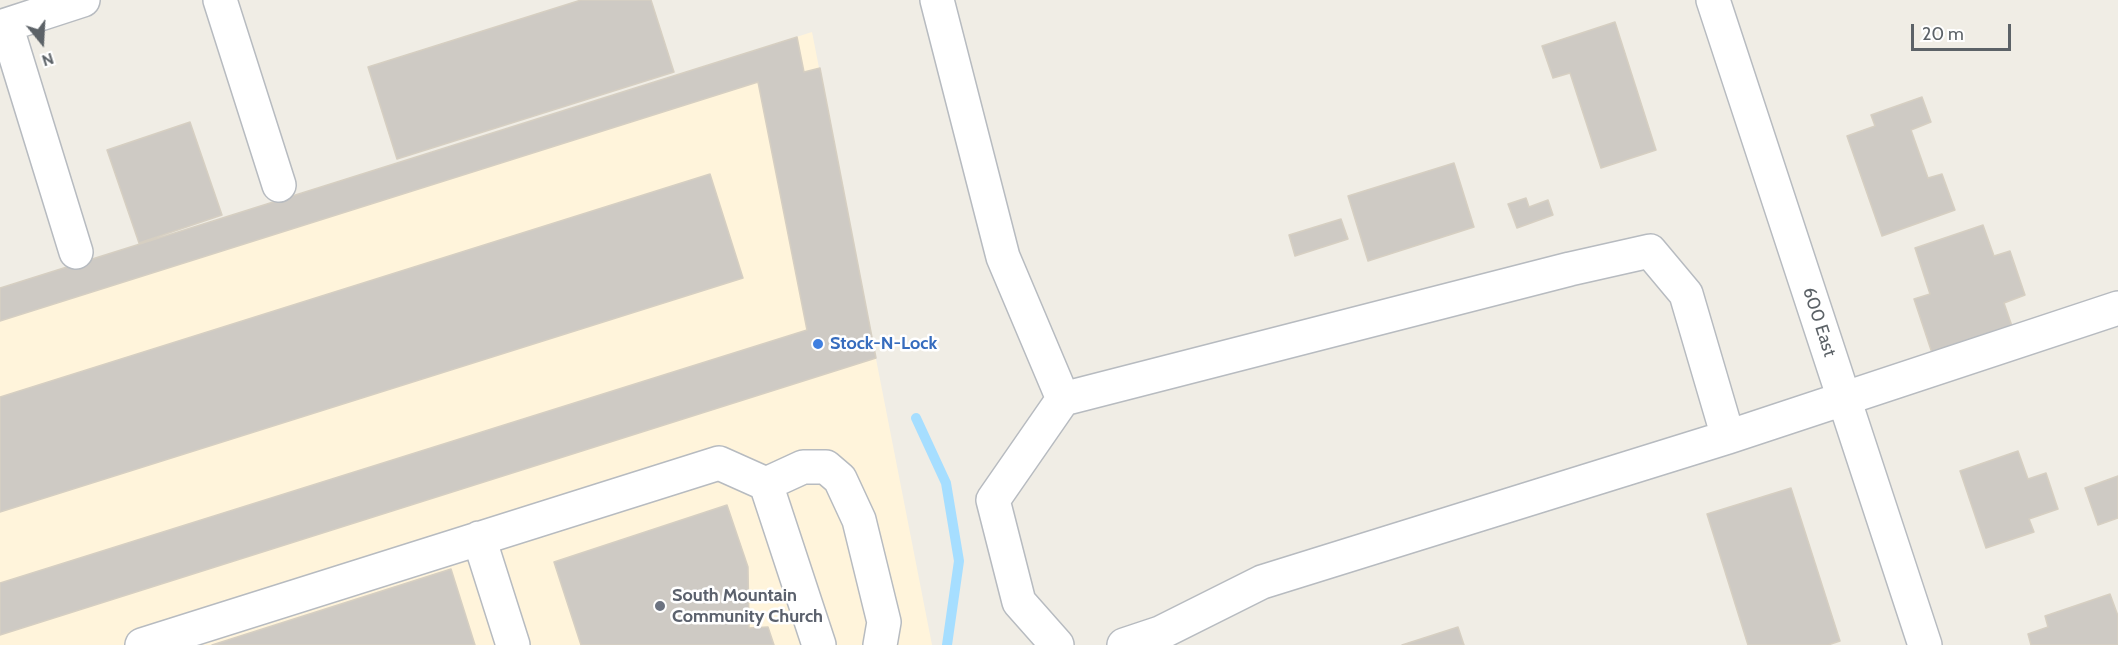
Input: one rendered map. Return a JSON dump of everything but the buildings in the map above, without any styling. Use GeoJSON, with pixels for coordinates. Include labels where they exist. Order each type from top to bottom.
{"type":"FeatureCollection","features":[{"type":"Feature","properties":{"kind":"street"},"geometry":{"type":"LineString","coordinates":[[76,252],[3,26],[83,0]]}},
{"type":"Feature","properties":{"kind":"street"},"geometry":{"type":"LineString","coordinates":[[220,0],[279,185]]}},
{"type":"Feature","properties":{"kind":"street"},"geometry":{"type":"LineString","coordinates":[[937,0],[1003,257],[1063,399]]}},
{"type":"Feature","properties":{"kind":"street","name":"600 East"},"geometry":{"type":"LineString","coordinates":[[1713,0],[1924,645]]}},
{"type":"Feature","properties":{"kind":"street"},"geometry":{"type":"LineString","coordinates":[[1057,645],[1019,602],[993,500],[1063,399],[1650,250],[1686,294],[1728,437]]}},
{"type":"Feature","properties":{"kind":"street"},"geometry":{"type":"LineString","coordinates":[[1124,645],[1160,633],[1262,582],[1728,437],[2118,308]]}},
{"type":"Feature","properties":{"kind":"street"},"geometry":{"type":"LineString","coordinates":[[142,645],[719,463],[766,484],[819,645]]}},
{"type":"Feature","properties":{"kind":"street"},"geometry":{"type":"LineString","coordinates":[[766,484],[803,467],[826,467],[840,479],[859,520],[884,622],[880,645]]}},
{"type":"Feature","properties":{"kind":"street"},"geometry":{"type":"LineString","coordinates":[[478,538],[513,645]]}},
{"type":"Feature","properties":{"kind":"shaded area"},"geometry":{"type":"Polygon","coordinates":[[[812,32],[932,645],[0,645],[0,288],[812,32]]]}},
{"type":"Feature","properties":{"kind":"waterway"},"geometry":{"type":"LineString","coordinates":[[916,418],[946,483],[959,561],[947,645]]}},
{"type":"Feature","properties":{"kind":"place","name":"Stock-N-Lock"},"geometry":{"type":"Point","coordinates":[818,344]}},
{"type":"Feature","properties":{"kind":"place","name":"South Mountain Community Church"},"geometry":{"type":"Point","coordinates":[660,606]}}]}
